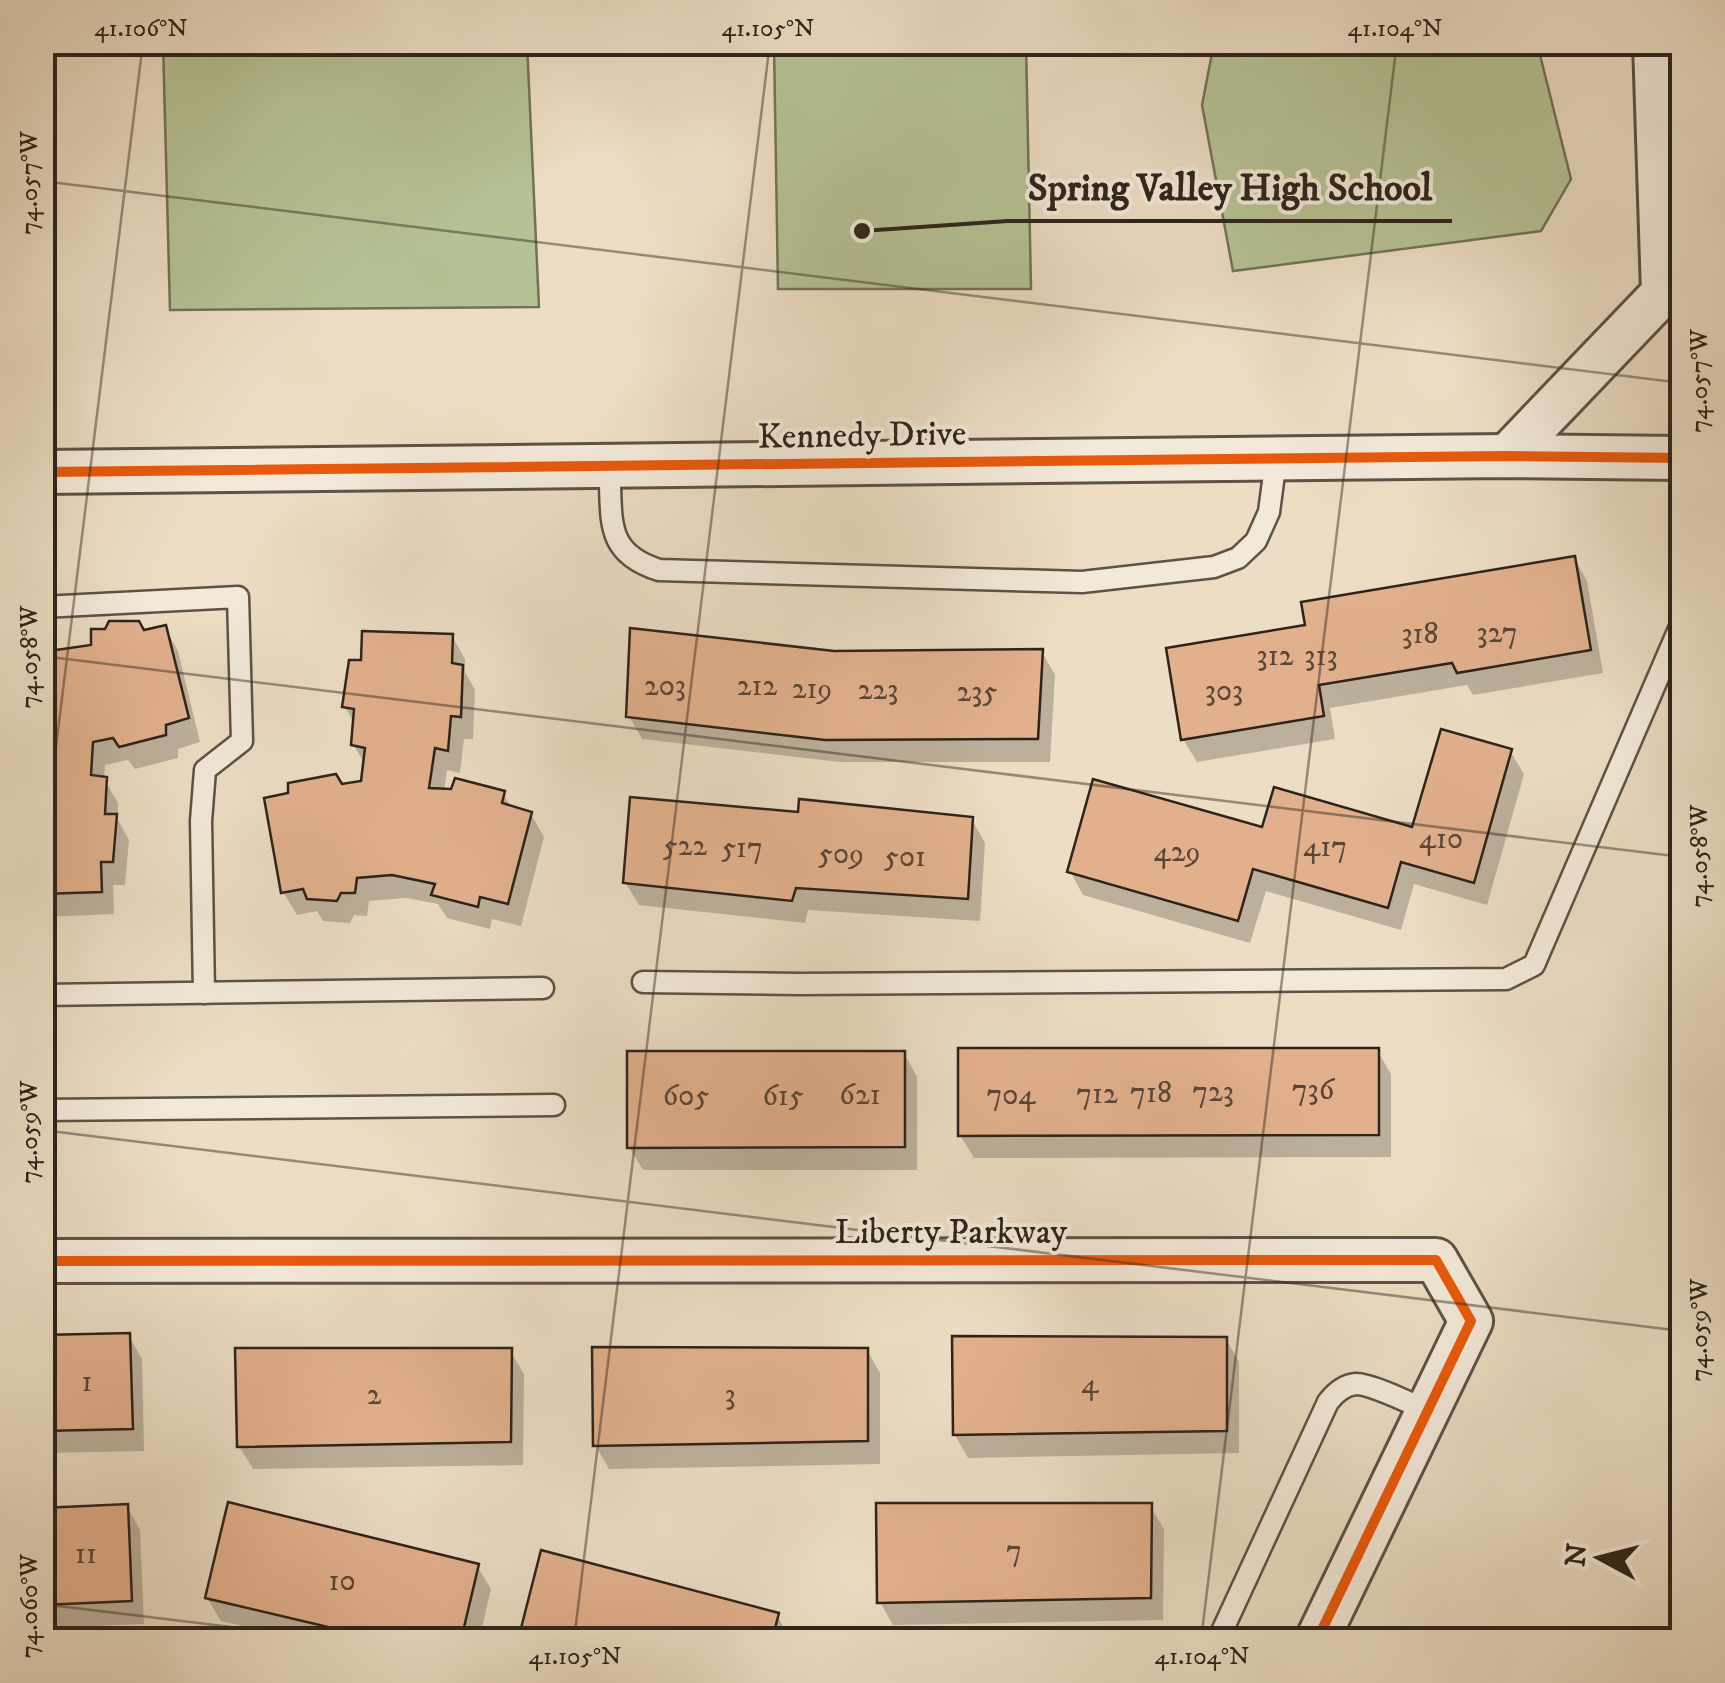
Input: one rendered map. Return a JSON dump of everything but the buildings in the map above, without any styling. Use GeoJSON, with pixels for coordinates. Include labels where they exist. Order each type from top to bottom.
{"type":"FeatureCollection","features":[{"type":"Feature","properties":{"kind":"street"},"geometry":{"type":"LineString","coordinates":[[1507,456],[1664,293],[1656,42]]}},
{"type":"Feature","properties":{"kind":"street","name":"Kennedy Drive"},"geometry":{"type":"LineString","coordinates":[[42,472],[1507,456],[1682,458]]}},
{"type":"Feature","properties":{"kind":"street","name":"Liberty Parkway"},"geometry":{"type":"LineString","coordinates":[[42,1261],[1436,1260],[1471,1321],[1318,1640]]}},
{"type":"Feature","properties":{"kind":"lane"},"geometry":{"type":"LineString","coordinates":[[610,466],[614,534],[623,551],[640,564],[659,570],[1082,582],[1214,567],[1238,558],[1256,541],[1269,512],[1276,458]]}},
{"type":"Feature","properties":{"kind":"lane"},"geometry":{"type":"LineString","coordinates":[[42,607],[238,597],[242,741],[204,770],[204,993]]}},
{"type":"Feature","properties":{"kind":"lane"},"geometry":{"type":"LineString","coordinates":[[643,982],[1506,979],[1534,966],[1682,622]]}},
{"type":"Feature","properties":{"kind":"lane"},"geometry":{"type":"LineString","coordinates":[[42,995],[543,988]]}},
{"type":"Feature","properties":{"kind":"lane"},"geometry":{"type":"LineString","coordinates":[[42,1110],[554,1105]]}},
{"type":"Feature","properties":{"kind":"lane"},"geometry":{"type":"LineString","coordinates":[[1218,1640],[1336,1392],[1354,1384],[1366,1386],[1428,1411]]}},
{"type":"Feature","properties":{"kind":"green space"},"geometry":{"type":"Polygon","coordinates":[[[163,43],[527,43],[539,307],[170,310],[163,43]]]}},
{"type":"Feature","properties":{"kind":"green space"},"geometry":{"type":"Polygon","coordinates":[[[774,43],[1026,43],[1031,289],[778,289],[774,43]]]}},
{"type":"Feature","properties":{"kind":"green space"},"geometry":{"type":"Polygon","coordinates":[[[1214,43],[1537,43],[1571,179],[1541,231],[1233,271],[1202,105],[1214,43]]]}},
{"type":"Feature","properties":{"kind":"cycle path"},"geometry":{"type":"LineString","coordinates":[[42,472],[1507,456],[1682,458]]}},
{"type":"Feature","properties":{"kind":"cycle path"},"geometry":{"type":"LineString","coordinates":[[42,1261],[1436,1260],[1471,1321],[1317,1640]]}},
{"type":"Feature","properties":{"kind":"place","name":"Spring Valley High School"},"geometry":{"type":"Point","coordinates":[862,231]}}]}
